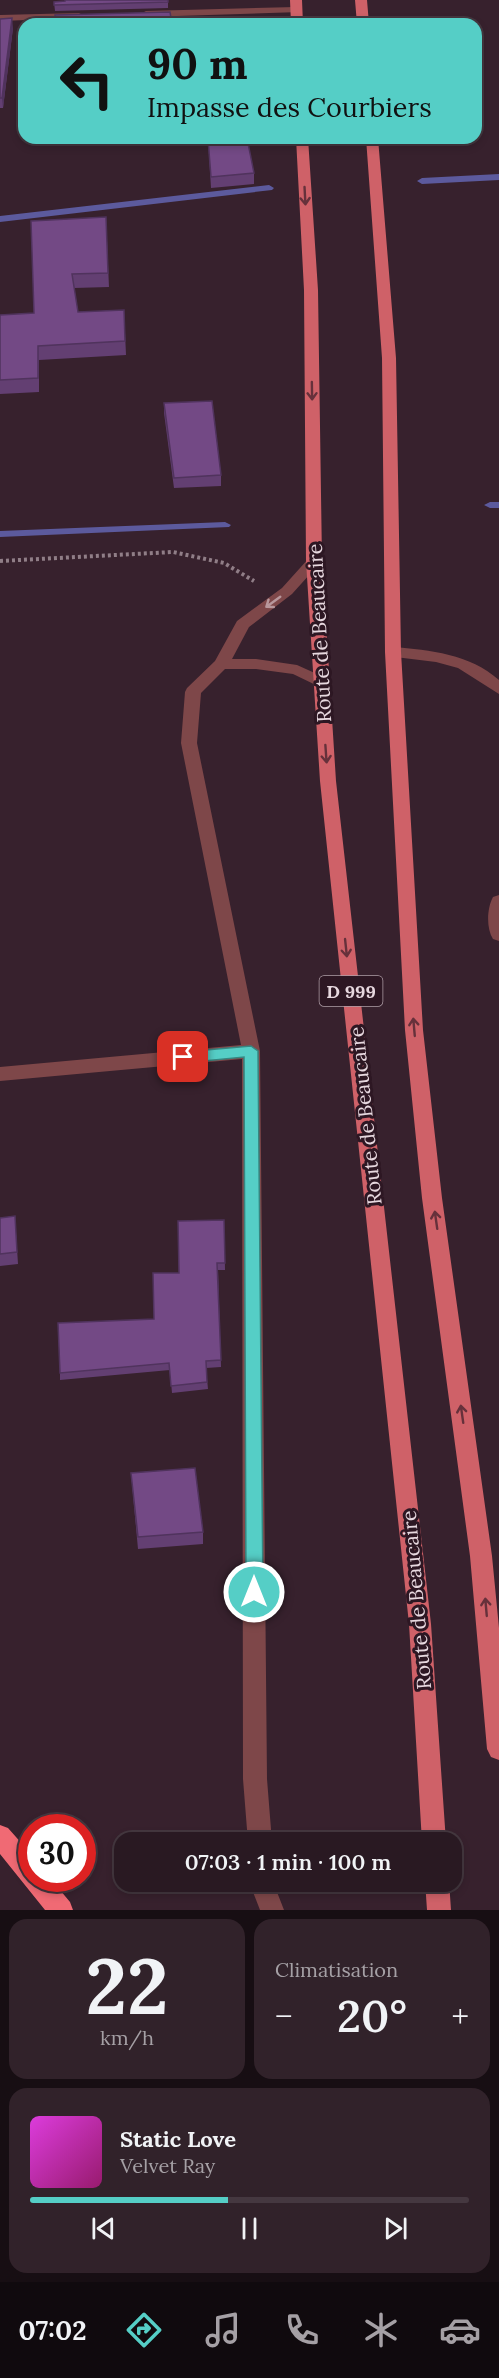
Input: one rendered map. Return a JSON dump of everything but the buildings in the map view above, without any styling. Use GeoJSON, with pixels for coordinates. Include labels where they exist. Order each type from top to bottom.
{"type":"FeatureCollection","features":[{"type":"Feature","properties":{"kind":"highway"},"geometry":{"type":"LineString","coordinates":[[0,1836],[18,1857]]}},
{"type":"Feature","properties":{"kind":"highway"},"geometry":{"type":"LineString","coordinates":[[46,1892],[61,1910]]}},
{"type":"Feature","properties":{"kind":"main road"},"geometry":{"type":"LineString","coordinates":[[361,0],[362,18]]}},
{"type":"Feature","properties":{"kind":"main road","name":"Route de Beaucaire"},"geometry":{"type":"LineString","coordinates":[[302,144],[310,290],[314,561],[328,781],[420,1623],[433,1832]]}},
{"type":"Feature","properties":{"kind":"main road","name":"D 999"},"geometry":{"type":"LineString","coordinates":[[372,144],[388,358],[393,652],[403,870],[414,1030],[432,1198],[481,1556],[499,1749]]}},
{"type":"Feature","properties":{"kind":"main road"},"geometry":{"type":"LineString","coordinates":[[438,1892],[439,1910]]}},
{"type":"Feature","properties":{"kind":"street"},"geometry":{"type":"LineString","coordinates":[[137,14],[296,5]]}},
{"type":"Feature","properties":{"kind":"street"},"geometry":{"type":"LineString","coordinates":[[0,18],[91,15]]}},
{"type":"Feature","properties":{"kind":"street"},"geometry":{"type":"LineString","coordinates":[[259,1832],[255,1768],[251,1051],[189,743],[193,692],[221,664],[243,624],[279,597],[314,561]]}},
{"type":"Feature","properties":{"kind":"street"},"geometry":{"type":"LineString","coordinates":[[393,652],[436,655],[485,675],[499,689]]}},
{"type":"Feature","properties":{"kind":"street"},"geometry":{"type":"LineString","coordinates":[[221,664],[256,664],[297,670],[322,682]]}},
{"type":"Feature","properties":{"kind":"street"},"geometry":{"type":"LineString","coordinates":[[499,901],[497,926],[499,935]]}},
{"type":"Feature","properties":{"kind":"street"},"geometry":{"type":"LineString","coordinates":[[0,1074],[251,1051]]}},
{"type":"Feature","properties":{"kind":"street"},"geometry":{"type":"LineString","coordinates":[[265,1892],[272,1910]]}},
{"type":"Feature","properties":{"kind":"path"},"geometry":{"type":"LineString","coordinates":[[0,561],[173,552],[224,563],[279,597]]}},
{"type":"Feature","properties":{"kind":"waterway"},"geometry":{"type":"LineString","coordinates":[[422,181],[499,177]]}},
{"type":"Feature","properties":{"kind":"waterway"},"geometry":{"type":"LineString","coordinates":[[0,219],[269,188]]}},
{"type":"Feature","properties":{"kind":"waterway"},"geometry":{"type":"LineString","coordinates":[[490,505],[499,505]]}},
{"type":"Feature","properties":{"kind":"waterway"},"geometry":{"type":"LineString","coordinates":[[0,534],[225,525]]}},
{"type":"Feature","properties":{"kind":"route"},"geometry":{"type":"LineString","coordinates":[[183,1057],[251,1051],[254,1592]]}}]}
